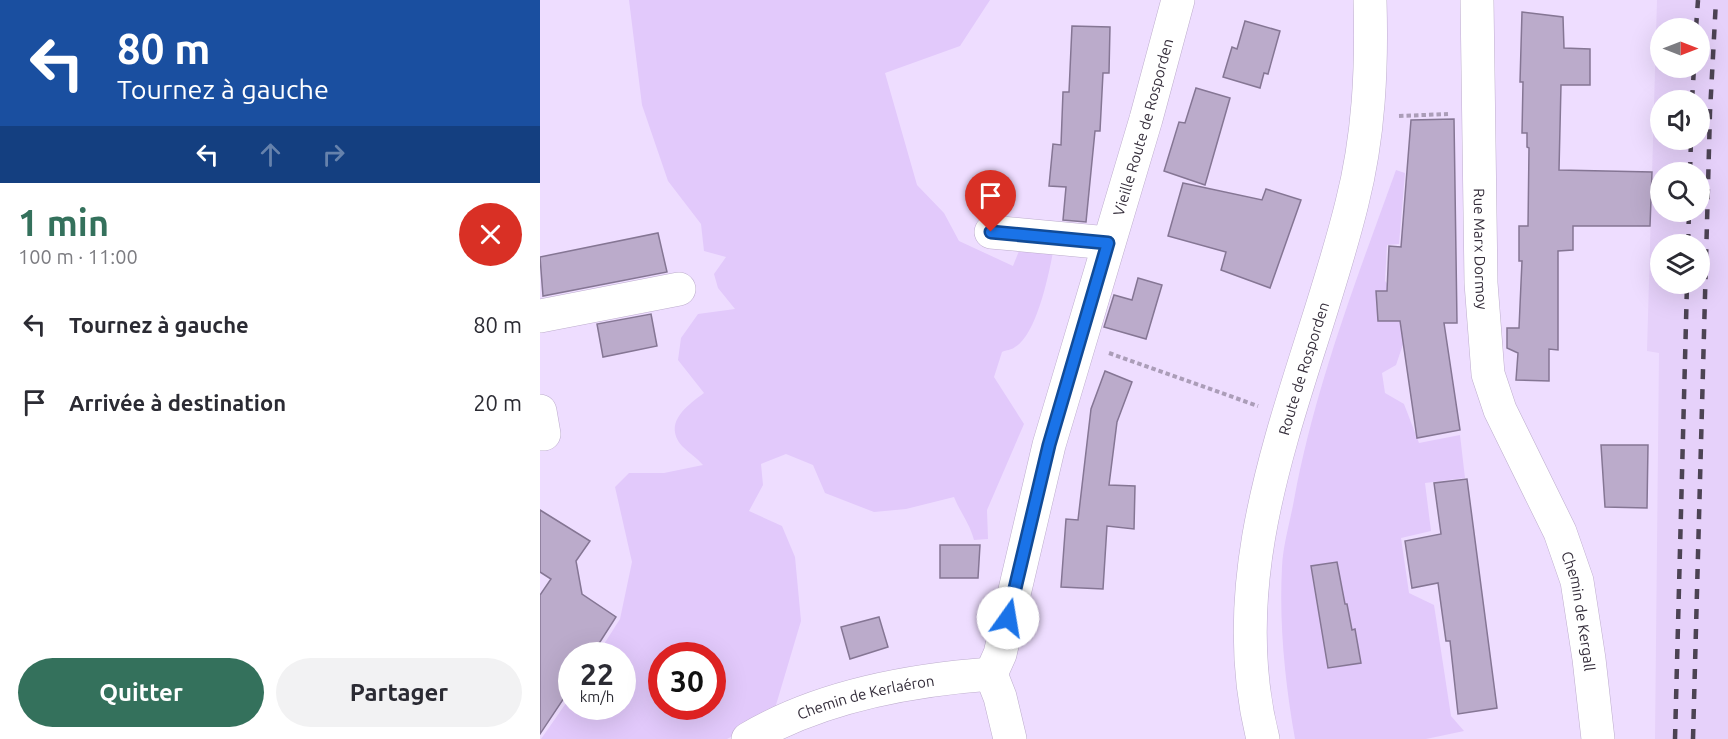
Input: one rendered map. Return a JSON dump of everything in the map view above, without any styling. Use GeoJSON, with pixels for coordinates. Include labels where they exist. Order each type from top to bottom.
{"type":"FeatureCollection","features":[{"type":"Feature","properties":{"kind":"street","name":"Route de Rosporden"},"geometry":{"type":"LineString","coordinates":[[1263,739],[1254,686],[1252,590],[1262,508],[1287,416],[1335,268],[1352,203],[1368,117],[1371,62],[1370,0]]}},
{"type":"Feature","properties":{"kind":"street","name":"Rue Marx Dormoy"},"geometry":{"type":"LineString","coordinates":[[1477,0],[1481,283],[1488,374],[1500,410],[1538,488]]}},
{"type":"Feature","properties":{"kind":"street","name":"Vieille Route de Rosporden"},"geometry":{"type":"LineString","coordinates":[[991,674],[1000,654],[1049,445],[1078,341],[1146,119],[1173,2]]}},
{"type":"Feature","properties":{"kind":"street"},"geometry":{"type":"LineString","coordinates":[[991,232],[1108,243]]}},
{"type":"Feature","properties":{"kind":"street"},"geometry":{"type":"LineString","coordinates":[[540,316],[679,289]]}},
{"type":"Feature","properties":{"kind":"street"},"geometry":{"type":"LineString","coordinates":[[540,411],[544,434],[540,434]]}},
{"type":"Feature","properties":{"kind":"street","name":"Chemin de Kergall"},"geometry":{"type":"LineString","coordinates":[[1538,488],[1560,532],[1577,581],[1598,739]]}},
{"type":"Feature","properties":{"kind":"street"},"geometry":{"type":"LineString","coordinates":[[991,674],[1003,706],[1010,739]]}},
{"type":"Feature","properties":{"kind":"street","name":"Chemin de Kerlaéron"},"geometry":{"type":"LineString","coordinates":[[748,739],[796,715],[849,698],[949,677],[991,674]]}},
{"type":"Feature","properties":{"kind":"path"},"geometry":{"type":"LineString","coordinates":[[1368,117],[1479,113]]}},
{"type":"Feature","properties":{"kind":"path"},"geometry":{"type":"LineString","coordinates":[[1078,341],[1287,416]]}},
{"type":"Feature","properties":{"kind":"shaded area"},"geometry":{"type":"Polygon","coordinates":[[[629,0],[990,0],[960,46],[885,73],[917,185],[944,213],[959,241],[1013,266],[1021,246],[1054,246],[1041,301],[1030,330],[1015,347],[1002,352],[994,377],[1024,424],[987,510],[988,539],[974,540],[954,497],[906,509],[874,512],[825,493],[813,465],[786,454],[761,464],[763,485],[749,511],[782,526],[795,557],[801,621],[773,715],[727,739],[541,739],[558,715],[558,720],[636,720],[636,642],[605,642],[620,619],[632,562],[615,487],[629,473],[664,473],[703,465],[682,446],[675,430],[680,415],[704,393],[678,360],[681,338],[698,314],[735,309],[718,288],[714,274],[726,257],[704,251],[701,224],[668,181],[642,105],[629,0]]]}},
{"type":"Feature","properties":{"kind":"shaded area"},"geometry":{"type":"Polygon","coordinates":[[[1657,0],[1728,0],[1728,739],[1655,739],[1659,353],[1647,351],[1650,246],[1650,294],[1710,294],[1710,234],[1650,234],[1651,222],[1710,222],[1710,162],[1652,162],[1653,150],[1710,150],[1710,90],[1654,90],[1655,78],[1710,78],[1710,18],[1656,18],[1657,0]]]}},
{"type":"Feature","properties":{"kind":"shaded area"},"geometry":{"type":"Polygon","coordinates":[[[1396,170],[1405,173],[1399,244],[1387,245],[1385,281],[1403,301],[1412,318],[1396,365],[1382,373],[1385,393],[1404,404],[1419,443],[1460,435],[1465,478],[1425,483],[1431,531],[1401,538],[1409,593],[1434,605],[1451,716],[1464,731],[1426,739],[1295,739],[1282,632],[1281,589],[1285,542],[1313,416],[1325,374],[1396,170]]]}},
{"type":"Feature","properties":{"kind":"building"},"geometry":{"type":"Polygon","coordinates":[[[1522,12],[1563,17],[1564,48],[1590,49],[1590,85],[1561,85],[1559,170],[1650,172],[1650,226],[1573,226],[1573,250],[1558,251],[1558,350],[1549,349],[1549,381],[1516,380],[1518,353],[1507,348],[1507,328],[1519,328],[1522,261],[1519,261],[1519,226],[1528,226],[1529,148],[1527,147],[1527,133],[1522,133],[1523,82],[1520,82],[1522,12]]]}},
{"type":"Feature","properties":{"kind":"building"},"geometry":{"type":"Polygon","coordinates":[[[1245,21],[1280,31],[1268,74],[1264,73],[1260,88],[1223,77],[1232,47],[1237,49],[1245,21]]]}},
{"type":"Feature","properties":{"kind":"building"},"geometry":{"type":"Polygon","coordinates":[[[1072,26],[1110,27],[1109,73],[1103,73],[1100,131],[1095,131],[1086,222],[1063,220],[1066,187],[1049,186],[1053,144],[1061,145],[1063,92],[1069,92],[1072,26]]]}},
{"type":"Feature","properties":{"kind":"building"},"geometry":{"type":"Polygon","coordinates":[[[1196,88],[1230,98],[1205,185],[1164,171],[1179,122],[1185,123],[1196,88]]]}},
{"type":"Feature","properties":{"kind":"building"},"geometry":{"type":"Polygon","coordinates":[[[1454,119],[1457,323],[1444,323],[1460,430],[1417,438],[1400,321],[1378,321],[1376,291],[1387,291],[1389,246],[1401,247],[1411,120],[1454,119]]]}},
{"type":"Feature","properties":{"kind":"building"},"geometry":{"type":"Polygon","coordinates":[[[1183,183],[1262,200],[1266,189],[1301,200],[1270,288],[1221,270],[1226,252],[1168,236],[1183,183]]]}},
{"type":"Feature","properties":{"kind":"building"},"geometry":{"type":"Polygon","coordinates":[[[658,233],[667,272],[543,296],[540,257],[658,233]]]}},
{"type":"Feature","properties":{"kind":"building"},"geometry":{"type":"Polygon","coordinates":[[[1138,278],[1162,285],[1146,339],[1104,327],[1114,295],[1132,300],[1138,278]]]}},
{"type":"Feature","properties":{"kind":"building"},"geometry":{"type":"Polygon","coordinates":[[[651,314],[657,346],[603,357],[597,324],[651,314]]]}},
{"type":"Feature","properties":{"kind":"building"},"geometry":{"type":"Polygon","coordinates":[[[1105,371],[1132,382],[1117,422],[1109,485],[1135,486],[1134,529],[1107,526],[1103,589],[1061,587],[1066,519],[1078,520],[1091,409],[1105,371]]]}},
{"type":"Feature","properties":{"kind":"building"},"geometry":{"type":"Polygon","coordinates":[[[1601,445],[1648,445],[1647,508],[1605,507],[1601,445]]]}},
{"type":"Feature","properties":{"kind":"building"},"geometry":{"type":"Polygon","coordinates":[[[1467,479],[1497,708],[1458,714],[1450,641],[1446,641],[1438,583],[1412,588],[1405,541],[1441,534],[1434,483],[1467,479]]]}},
{"type":"Feature","properties":{"kind":"building"},"geometry":{"type":"Polygon","coordinates":[[[540,510],[590,541],[576,561],[582,594],[616,617],[600,642],[558,642],[558,707],[540,734],[540,595],[551,579],[540,572],[540,510]]]}},
{"type":"Feature","properties":{"kind":"building"},"geometry":{"type":"Polygon","coordinates":[[[940,545],[980,545],[978,578],[940,578],[940,545]]]}},
{"type":"Feature","properties":{"kind":"building"},"geometry":{"type":"Polygon","coordinates":[[[1337,562],[1345,604],[1347,604],[1352,630],[1355,629],[1361,663],[1328,668],[1311,566],[1337,562]]]}},
{"type":"Feature","properties":{"kind":"building"},"geometry":{"type":"Polygon","coordinates":[[[879,617],[888,647],[850,659],[841,627],[879,617]]]}},
{"type":"Feature","properties":{"kind":"railway"},"geometry":{"type":"LineString","coordinates":[[1697,18],[1698,0]]}},
{"type":"Feature","properties":{"kind":"railway"},"geometry":{"type":"LineString","coordinates":[[1693,739],[1710,112],[1716,0]]}},
{"type":"Feature","properties":{"kind":"railway"},"geometry":{"type":"LineString","coordinates":[[1693,78],[1693,90]]}},
{"type":"Feature","properties":{"kind":"railway"},"geometry":{"type":"LineString","coordinates":[[1690,162],[1691,150]]}},
{"type":"Feature","properties":{"kind":"railway"},"geometry":{"type":"LineString","coordinates":[[1688,234],[1689,222]]}},
{"type":"Feature","properties":{"kind":"railway"},"geometry":{"type":"LineString","coordinates":[[1675,739],[1687,294]]}},
{"type":"Feature","properties":{"kind":"route"},"geometry":{"type":"LineString","coordinates":[[991,232],[1108,243],[1049,445],[1008,618]]}}]}
